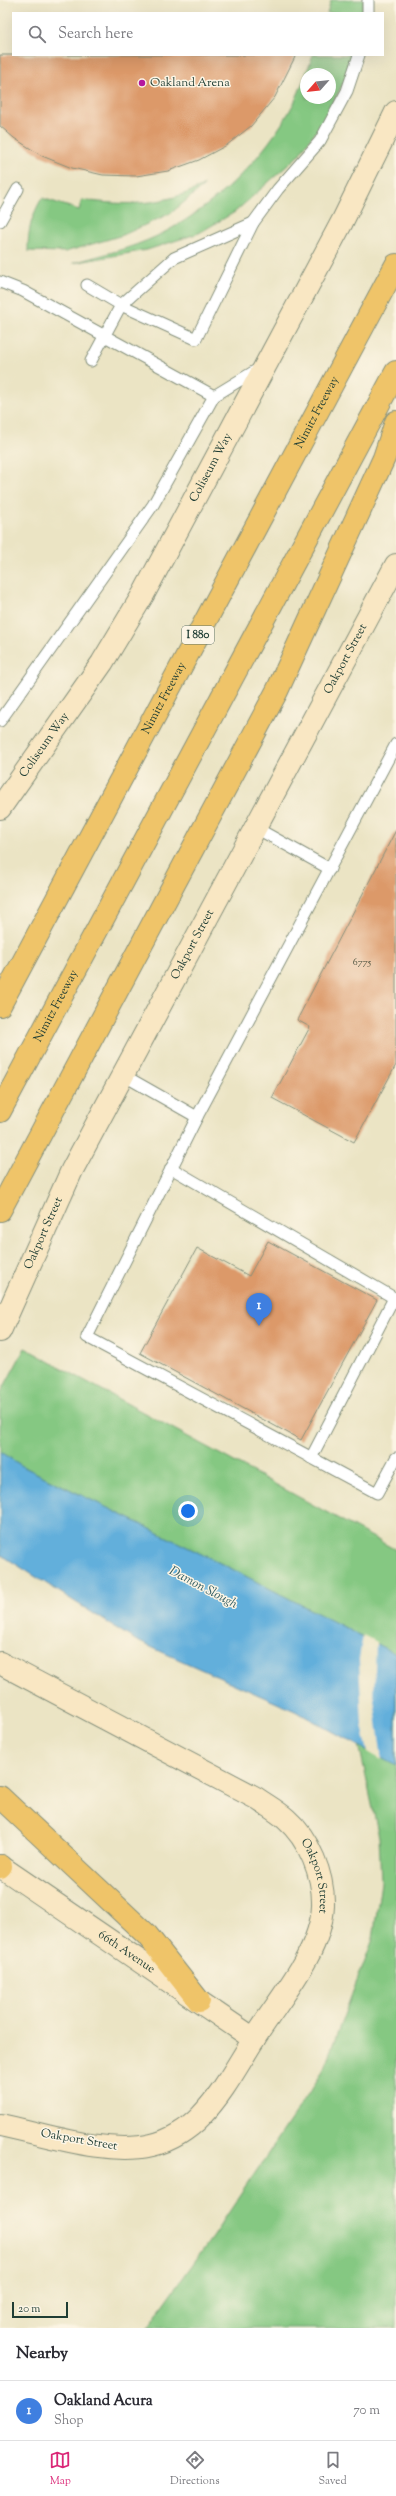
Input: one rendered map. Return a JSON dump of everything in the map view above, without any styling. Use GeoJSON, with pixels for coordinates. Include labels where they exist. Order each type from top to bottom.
{"type":"FeatureCollection","features":[{"type":"Feature","properties":{"kind":"highway","name":"Nimitz Freeway"},"geometry":{"type":"LineString","coordinates":[[0,1005],[396,265]]}},
{"type":"Feature","properties":{"kind":"highway","name":"Nimitz Freeway"},"geometry":{"type":"LineString","coordinates":[[0,1111],[396,372]]}},
{"type":"Feature","properties":{"kind":"highway"},"geometry":{"type":"LineString","coordinates":[[0,1210],[277,692],[384,458],[396,422]]}},
{"type":"Feature","properties":{"kind":"highway"},"geometry":{"type":"LineString","coordinates":[[0,1797],[147,1935],[199,2001]]}},
{"type":"Feature","properties":{"kind":"main road","name":"Coliseum Way"},"geometry":{"type":"LineString","coordinates":[[0,808],[102,662],[132,612],[342,222],[396,112]]}},
{"type":"Feature","properties":{"kind":"main road","name":"Oakport Street"},"geometry":{"type":"LineString","coordinates":[[0,1331],[72,1170],[396,565]]}},
{"type":"Feature","properties":{"kind":"main road","name":"Oakport Street"},"geometry":{"type":"LineString","coordinates":[[0,1663],[256,1798],[286,1819],[307,1844],[318,1872],[323,1906],[316,1937],[299,1970],[254,2038],[223,2092],[200,2117],[176,2135],[152,2145],[122,2148],[91,2144],[0,2125]]}},
{"type":"Feature","properties":{"kind":"main road","name":"66th Avenue"},"geometry":{"type":"LineString","coordinates":[[0,1866],[254,2038]]}},
{"type":"Feature","properties":{"kind":"lane"},"geometry":{"type":"LineString","coordinates":[[368,0],[368,12]]}},
{"type":"Feature","properties":{"kind":"lane"},"geometry":{"type":"LineString","coordinates":[[87,285],[121,305],[196,339],[253,223],[278,189],[320,141],[347,90],[359,56]]}},
{"type":"Feature","properties":{"kind":"lane"},"geometry":{"type":"LineString","coordinates":[[0,221],[18,189]]}},
{"type":"Feature","properties":{"kind":"lane"},"geometry":{"type":"LineString","coordinates":[[91,361],[104,334],[121,305],[174,258],[253,223]]}},
{"type":"Feature","properties":{"kind":"lane"},"geometry":{"type":"LineString","coordinates":[[0,282],[23,291],[104,334],[214,396]]}},
{"type":"Feature","properties":{"kind":"lane"},"geometry":{"type":"LineString","coordinates":[[0,720],[153,505],[214,396],[266,364]]}},
{"type":"Feature","properties":{"kind":"lane"},"geometry":{"type":"LineString","coordinates":[[396,744],[197,1117],[87,1337],[377,1494],[396,1458]]}},
{"type":"Feature","properties":{"kind":"lane"},"geometry":{"type":"LineString","coordinates":[[256,828],[330,869]]}},
{"type":"Feature","properties":{"kind":"lane"},"geometry":{"type":"LineString","coordinates":[[123,1075],[197,1117]]}},
{"type":"Feature","properties":{"kind":"lane"},"geometry":{"type":"LineString","coordinates":[[171,1168],[395,1298],[311,1458]]}},
{"type":"Feature","properties":{"kind":"green space"},"geometry":{"type":"Polygon","coordinates":[[[331,0],[364,0],[362,12],[327,12],[331,0]]]}},
{"type":"Feature","properties":{"kind":"green space"},"geometry":{"type":"Polygon","coordinates":[[[313,56],[353,56],[346,78],[336,97],[336,68],[308,68],[313,56]]]}},
{"type":"Feature","properties":{"kind":"green space"},"geometry":{"type":"Polygon","coordinates":[[[300,90],[300,104],[332,104],[323,122],[298,156],[235,212],[199,233],[147,250],[73,263],[147,241],[178,225],[198,212],[236,180],[253,162],[282,123],[300,90]]]}},
{"type":"Feature","properties":{"kind":"green space"},"geometry":{"type":"Polygon","coordinates":[[[205,185],[171,213],[123,235],[65,252],[28,251],[31,224],[35,211],[42,198],[79,210],[82,200],[115,203],[145,203],[174,197],[205,185]]]}},
{"type":"Feature","properties":{"kind":"green space"},"geometry":{"type":"Polygon","coordinates":[[[25,1348],[396,1550],[396,2328],[147,2328],[213,2236],[322,2073],[373,1939],[381,1882],[379,1837],[353,1717],[355,1633],[232,1569],[24,1467],[0,1452],[0,1394],[25,1348]]]}},
{"type":"Feature","properties":{"kind":"water","name":"Damon Slough"},"geometry":{"type":"Polygon","coordinates":[[[0,1452],[24,1467],[232,1569],[396,1654],[396,1766],[295,1711],[135,1640],[0,1554],[0,1452]]]}},
{"type":"Feature","properties":{"kind":"pier"},"geometry":{"type":"Polygon","coordinates":[[[363,1635],[376,1642],[374,1699],[382,1760],[368,1752],[362,1725],[359,1659],[363,1635]]]}},
{"type":"Feature","properties":{"kind":"building","name":"Oakland Arena"},"geometry":{"type":"Polygon","coordinates":[[[0,55],[296,56],[275,97],[251,126],[227,145],[199,160],[168,171],[136,176],[103,175],[72,168],[42,156],[14,138],[0,126],[0,55]]]}},
{"type":"Feature","properties":{"kind":"building"},"geometry":{"type":"Polygon","coordinates":[[[396,830],[396,1065],[354,1142],[272,1098],[310,1027],[297,1020],[396,830]]]}},
{"type":"Feature","properties":{"kind":"building"},"geometry":{"type":"Polygon","coordinates":[[[268,1241],[377,1300],[301,1440],[140,1353],[197,1248],[249,1276],[268,1241]]]}},
{"type":"Feature","properties":{"kind":"place","name":"Oakland Arena"},"geometry":{"type":"Point","coordinates":[142,83]}},
{"type":"Feature","properties":{"kind":"place","name":"Oakland Acura"},"geometry":{"type":"Point","coordinates":[259,1326]}}]}
